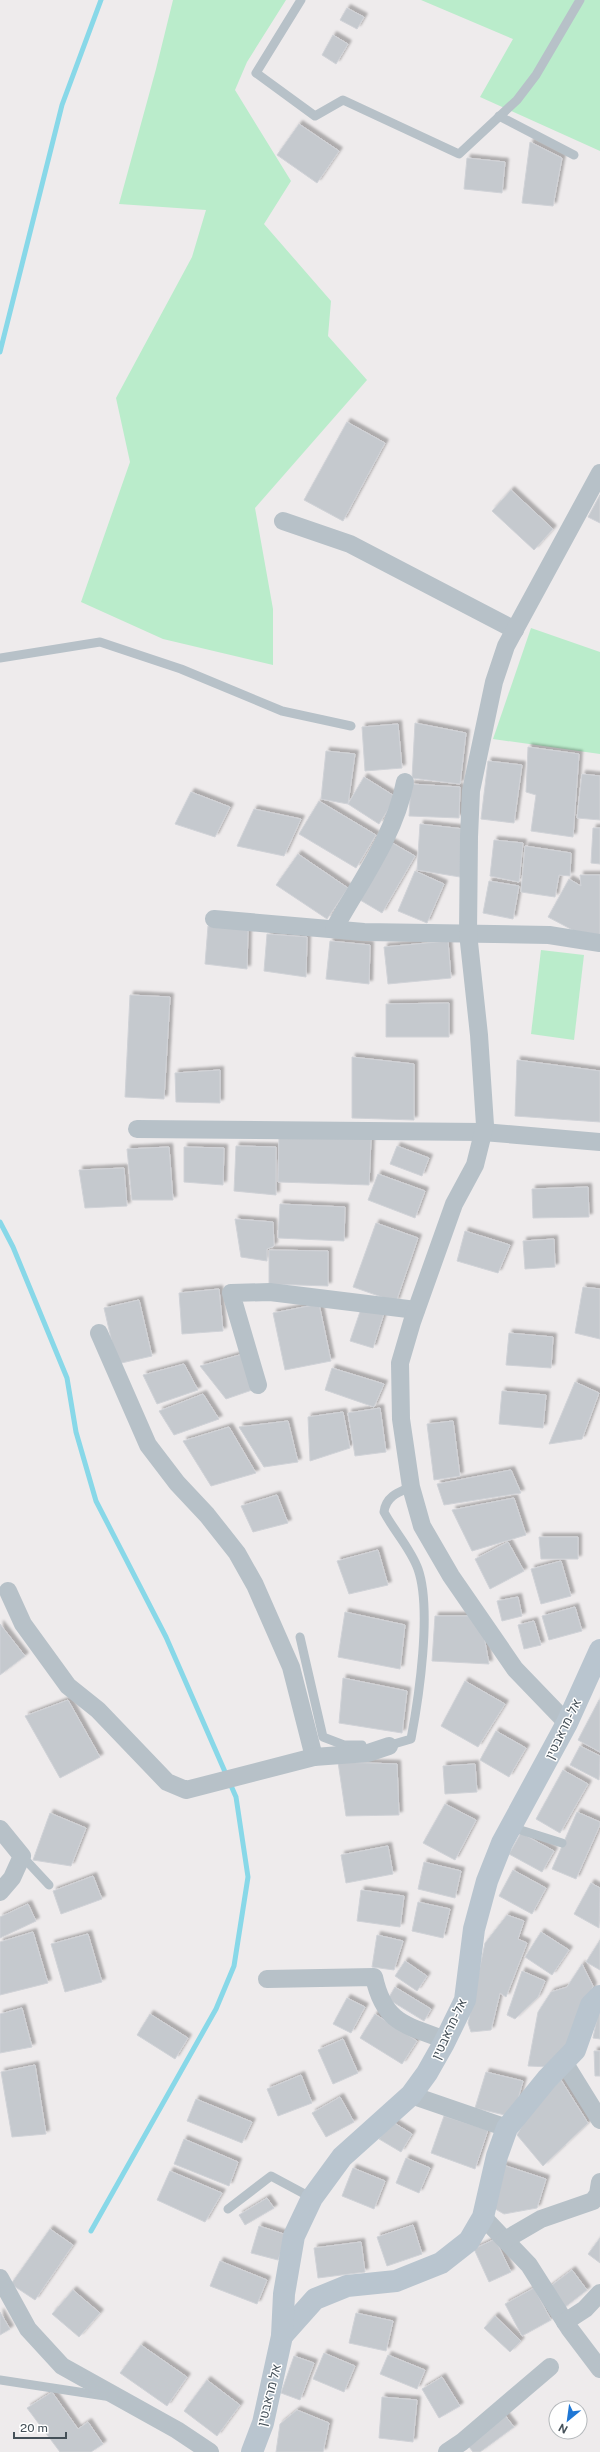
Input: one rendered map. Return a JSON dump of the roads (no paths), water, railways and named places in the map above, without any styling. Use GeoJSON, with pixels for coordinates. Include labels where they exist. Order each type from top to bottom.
{"type":"FeatureCollection","features":[{"type":"Feature","properties":{"kind":"street"},"geometry":{"type":"LineString","coordinates":[[567,1723],[515,1669],[451,1576],[422,1526],[411,1487],[401,1419],[400,1363],[416,1310],[454,1204],[475,1165],[485,1125],[479,1035],[468,932],[471,791],[494,682],[506,646],[600,473]]}},
{"type":"Feature","properties":{"kind":"street"},"geometry":{"type":"LineString","coordinates":[[283,521],[350,544],[515,630]]}},
{"type":"Feature","properties":{"kind":"street"},"geometry":{"type":"LineString","coordinates":[[334,929],[391,828],[401,804],[405,782]]}},
{"type":"Feature","properties":{"kind":"street"},"geometry":{"type":"LineString","coordinates":[[214,919],[364,932],[468,932],[549,935],[600,943]]}},
{"type":"Feature","properties":{"kind":"street"},"geometry":{"type":"LineString","coordinates":[[137,1129],[483,1132],[600,1142]]}},
{"type":"Feature","properties":{"kind":"street"},"geometry":{"type":"LineString","coordinates":[[258,1385],[231,1293],[270,1292],[416,1310]]}},
{"type":"Feature","properties":{"kind":"street"},"geometry":{"type":"LineString","coordinates":[[99,1333],[148,1445],[177,1484],[207,1515],[237,1553],[255,1585],[291,1667],[314,1758]]}},
{"type":"Feature","properties":{"kind":"street"},"geometry":{"type":"LineString","coordinates":[[8,1590],[23,1624],[68,1686],[98,1710],[167,1782],[186,1790],[314,1758],[368,1753],[389,1746]]}},
{"type":"Feature","properties":{"kind":"street","name":"אל-מראבטין"},"geometry":{"type":"LineString","coordinates":[[282,2336],[284,2294],[294,2236],[312,2198],[342,2157],[411,2095],[427,2073],[446,2040],[465,2000],[474,1929],[487,1880],[502,1843],[567,1723],[600,1650]]}},
{"type":"Feature","properties":{"kind":"street"},"geometry":{"type":"LineString","coordinates":[[0,1829],[22,1856],[12,1878],[0,1892]]}},
{"type":"Feature","properties":{"kind":"street"},"geometry":{"type":"LineString","coordinates":[[267,1980],[374,1977],[378,1997],[384,2008],[397,2019],[415,2029],[446,2040]]}},
{"type":"Feature","properties":{"kind":"street"},"geometry":{"type":"LineString","coordinates":[[282,2336],[315,2299],[347,2286],[396,2281],[441,2263],[469,2241],[483,2217],[497,2156],[507,2128],[575,2050],[591,2006],[600,1996]]}},
{"type":"Feature","properties":{"kind":"street"},"geometry":{"type":"LineString","coordinates":[[564,2062],[600,2120]]}},
{"type":"Feature","properties":{"kind":"street"},"geometry":{"type":"LineString","coordinates":[[411,2095],[507,2128]]}},
{"type":"Feature","properties":{"kind":"street"},"geometry":{"type":"LineString","coordinates":[[505,2240],[541,2219],[593,2201],[598,2194],[600,2182]]}},
{"type":"Feature","properties":{"kind":"street"},"geometry":{"type":"LineString","coordinates":[[483,2217],[529,2265],[565,2322],[600,2369]]}},
{"type":"Feature","properties":{"kind":"street"},"geometry":{"type":"LineString","coordinates":[[0,2278],[28,2329],[62,2366],[177,2430],[210,2452]]}},
{"type":"Feature","properties":{"kind":"street"},"geometry":{"type":"LineString","coordinates":[[565,2322],[585,2309],[600,2293]]}},
{"type":"Feature","properties":{"kind":"street","name":"אל מראבטין"},"geometry":{"type":"LineString","coordinates":[[252,2452],[263,2423],[282,2336]]}},
{"type":"Feature","properties":{"kind":"street"},"geometry":{"type":"LineString","coordinates":[[447,2452],[462,2442],[550,2366]]}},
{"type":"Feature","properties":{"kind":"lane"},"geometry":{"type":"LineString","coordinates":[[302,0],[256,73],[315,116],[343,100],[459,154],[517,100],[536,75],[580,0]]}},
{"type":"Feature","properties":{"kind":"lane"},"geometry":{"type":"LineString","coordinates":[[499,116],[574,155]]}},
{"type":"Feature","properties":{"kind":"lane"},"geometry":{"type":"LineString","coordinates":[[0,658],[100,642],[181,669],[282,711],[351,726]]}},
{"type":"Feature","properties":{"kind":"lane"},"geometry":{"type":"LineString","coordinates":[[300,1637],[323,1737],[344,1745],[389,1746],[411,1739],[419,1698],[423,1641],[423,1600],[418,1570],[384,1512],[385,1506],[394,1494],[411,1487]]}},
{"type":"Feature","properties":{"kind":"lane"},"geometry":{"type":"LineString","coordinates":[[511,1827],[562,1843]]}},
{"type":"Feature","properties":{"kind":"lane"},"geometry":{"type":"LineString","coordinates":[[22,1856],[49,1885]]}},
{"type":"Feature","properties":{"kind":"lane"},"geometry":{"type":"LineString","coordinates":[[228,2209],[271,2176],[312,2198]]}},
{"type":"Feature","properties":{"kind":"lane"},"geometry":{"type":"LineString","coordinates":[[0,2380],[120,2398]]}},
{"type":"Feature","properties":{"kind":"waterway"},"geometry":{"type":"LineString","coordinates":[[0,352],[62,105],[101,0]]}},
{"type":"Feature","properties":{"kind":"waterway"},"geometry":{"type":"LineString","coordinates":[[0,1222],[13,1247],[67,1378],[76,1432],[96,1501],[166,1637],[236,1797],[248,1877],[234,1966],[216,2009],[91,2231]]}}]}
